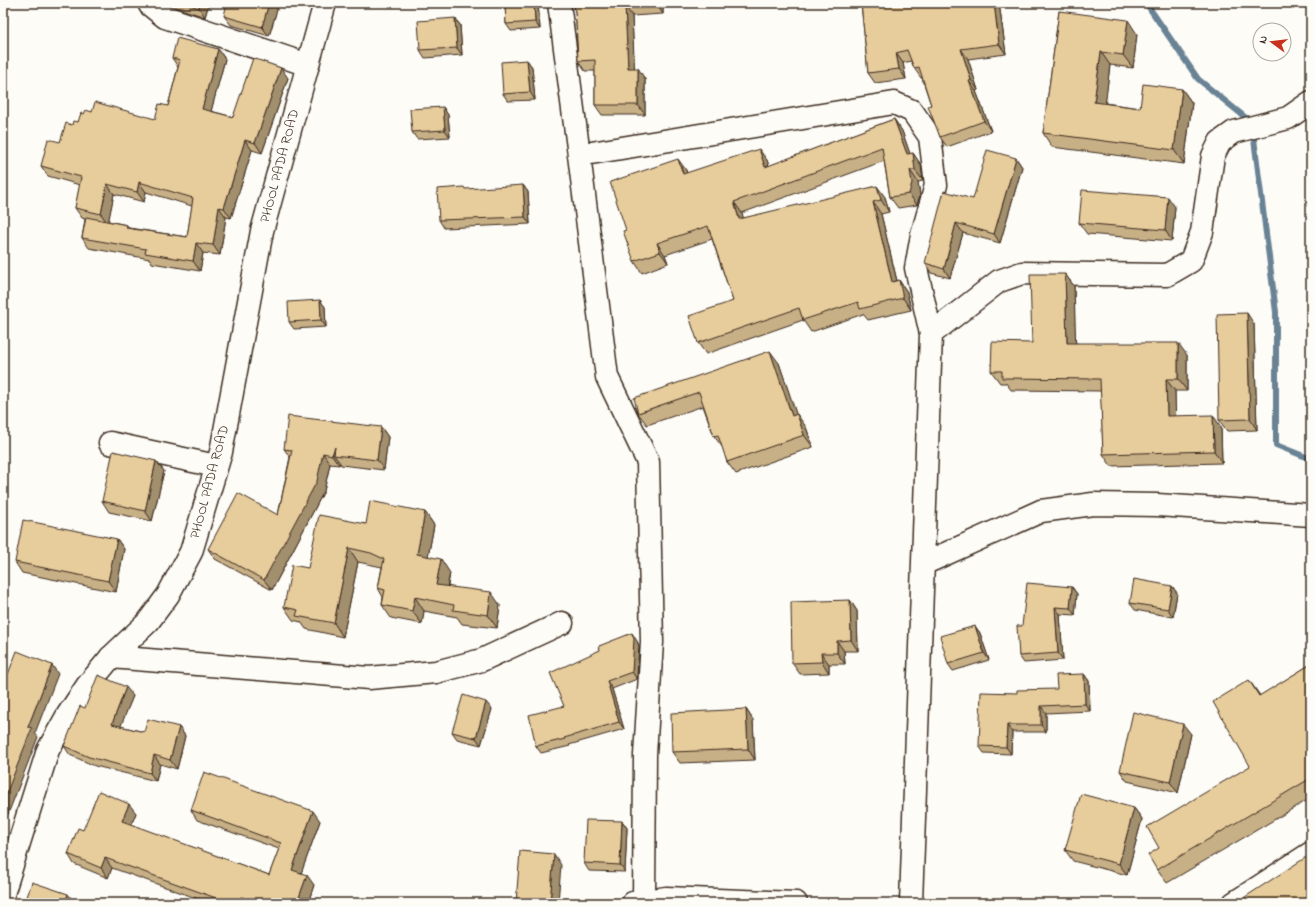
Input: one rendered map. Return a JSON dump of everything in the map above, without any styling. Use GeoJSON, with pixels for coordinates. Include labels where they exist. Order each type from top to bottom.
{"type":"FeatureCollection","features":[{"type":"Feature","properties":{"kind":"street","name":"PHOOL PADA ROAD"},"geometry":{"type":"LineString","coordinates":[[3,894],[48,750],[87,686],[111,657],[148,622],[168,595],[191,552],[221,452],[262,231],[325,3]]}},
{"type":"Feature","properties":{"kind":"street"},"geometry":{"type":"LineString","coordinates":[[559,3],[607,377],[648,462],[652,642],[645,755],[639,902],[666,898],[796,903]]}},
{"type":"Feature","properties":{"kind":"street"},"geometry":{"type":"LineString","coordinates":[[150,5],[165,17],[308,66]]}},
{"type":"Feature","properties":{"kind":"street"},"geometry":{"type":"LineString","coordinates":[[931,334],[999,281],[1022,272],[1167,275],[1191,261],[1202,232],[1212,156],[1220,142],[1234,132],[1288,118],[1311,102]]}},
{"type":"Feature","properties":{"kind":"street"},"geometry":{"type":"LineString","coordinates":[[579,155],[894,103],[912,111],[930,138],[936,185],[922,235],[916,268],[931,334],[911,903]]}},
{"type":"Feature","properties":{"kind":"street"},"geometry":{"type":"LineString","coordinates":[[110,444],[216,466]]}},
{"type":"Feature","properties":{"kind":"street"},"geometry":{"type":"LineString","coordinates":[[923,564],[1041,511],[1093,504],[1149,505],[1311,515]]}},
{"type":"Feature","properties":{"kind":"street"},"geometry":{"type":"LineString","coordinates":[[111,657],[369,678],[436,672],[482,660],[562,623]]}},
{"type":"Feature","properties":{"kind":"street"},"geometry":{"type":"LineString","coordinates":[[1234,903],[1311,853]]}},
{"type":"Feature","properties":{"kind":"building"},"geometry":{"type":"Polygon","coordinates":[[[184,3],[200,3],[199,8],[184,3]]]}},
{"type":"Feature","properties":{"kind":"building"},"geometry":{"type":"Polygon","coordinates":[[[227,3],[269,3],[262,27],[224,16],[227,3]]]}},
{"type":"Feature","properties":{"kind":"building"},"geometry":{"type":"Polygon","coordinates":[[[505,3],[534,3],[535,22],[506,24],[505,3]]]}},
{"type":"Feature","properties":{"kind":"building"},"geometry":{"type":"Polygon","coordinates":[[[574,3],[656,3],[625,6],[628,68],[638,68],[638,105],[595,105],[595,60],[578,61],[574,3]]]}},
{"type":"Feature","properties":{"kind":"building"},"geometry":{"type":"Polygon","coordinates":[[[861,3],[994,3],[999,44],[961,49],[971,80],[969,81],[984,121],[940,137],[928,106],[931,105],[919,67],[914,68],[907,50],[896,53],[899,69],[868,73],[861,3]]]}},
{"type":"Feature","properties":{"kind":"building"},"geometry":{"type":"Polygon","coordinates":[[[1059,11],[1128,20],[1123,55],[1101,52],[1094,102],[1140,108],[1143,84],[1182,89],[1174,150],[1043,133],[1059,11]]]}},
{"type":"Feature","properties":{"kind":"building"},"geometry":{"type":"Polygon","coordinates":[[[455,18],[457,48],[420,50],[418,21],[455,18]]]}},
{"type":"Feature","properties":{"kind":"building"},"geometry":{"type":"Polygon","coordinates":[[[177,38],[218,49],[202,109],[233,117],[253,58],[281,68],[255,143],[245,140],[224,208],[219,207],[213,245],[196,243],[193,261],[145,253],[146,249],[82,238],[86,217],[127,225],[126,228],[187,237],[193,198],[139,182],[137,192],[107,184],[101,214],[75,208],[81,177],[41,166],[48,139],[60,142],[66,123],[72,125],[73,121],[78,122],[81,113],[84,114],[86,110],[92,112],[95,102],[155,119],[159,104],[168,106],[180,60],[172,58],[177,38]]]}},
{"type":"Feature","properties":{"kind":"building"},"geometry":{"type":"Polygon","coordinates":[[[527,60],[530,92],[503,94],[501,62],[527,60]]]}},
{"type":"Feature","properties":{"kind":"building"},"geometry":{"type":"Polygon","coordinates":[[[443,107],[445,130],[412,132],[410,109],[443,107]]]}},
{"type":"Feature","properties":{"kind":"building"},"geometry":{"type":"Polygon","coordinates":[[[894,119],[907,154],[913,153],[915,170],[910,170],[912,183],[909,194],[890,197],[882,147],[734,202],[739,219],[877,186],[881,200],[873,202],[892,282],[899,280],[903,298],[860,309],[858,302],[803,320],[799,308],[698,343],[689,316],[733,301],[708,226],[657,243],[660,252],[634,261],[623,231],[626,230],[610,182],[678,159],[683,174],[759,149],[765,167],[894,119]]]}},
{"type":"Feature","properties":{"kind":"building"},"geometry":{"type":"Polygon","coordinates":[[[987,150],[1016,158],[994,234],[956,223],[944,269],[925,263],[944,191],[973,199],[987,150]]]}},
{"type":"Feature","properties":{"kind":"building"},"geometry":{"type":"Polygon","coordinates":[[[523,185],[525,217],[439,220],[437,189],[464,187],[465,189],[523,185]]]}},
{"type":"Feature","properties":{"kind":"building"},"geometry":{"type":"Polygon","coordinates":[[[1082,190],[1168,197],[1165,230],[1079,223],[1082,190]]]}},
{"type":"Feature","properties":{"kind":"building"},"geometry":{"type":"Polygon","coordinates":[[[1030,274],[1065,274],[1067,343],[1178,343],[1178,379],[1166,379],[1167,416],[1213,415],[1214,451],[1103,454],[1100,379],[1002,378],[1002,371],[991,371],[992,342],[1032,343],[1030,274]]]}},
{"type":"Feature","properties":{"kind":"building"},"geometry":{"type":"Polygon","coordinates":[[[320,300],[321,320],[289,322],[288,302],[320,300]]]}},
{"type":"Feature","properties":{"kind":"building"},"geometry":{"type":"Polygon","coordinates":[[[1247,313],[1250,419],[1219,420],[1217,314],[1247,313]]]}},
{"type":"Feature","properties":{"kind":"building"},"geometry":{"type":"Polygon","coordinates":[[[770,351],[792,416],[797,414],[804,435],[727,462],[718,435],[714,436],[699,392],[638,413],[634,398],[770,351]]]}},
{"type":"Feature","properties":{"kind":"building"},"geometry":{"type":"Polygon","coordinates":[[[288,416],[381,427],[377,460],[334,455],[335,447],[332,455],[323,453],[317,481],[264,580],[208,549],[238,493],[278,515],[292,450],[284,449],[288,416]]]}},
{"type":"Feature","properties":{"kind":"building"},"geometry":{"type":"Polygon","coordinates":[[[113,451],[156,461],[145,511],[102,501],[113,451]]]}},
{"type":"Feature","properties":{"kind":"building"},"geometry":{"type":"Polygon","coordinates":[[[370,501],[425,512],[417,554],[441,559],[436,585],[491,592],[488,615],[453,610],[454,605],[415,597],[412,611],[382,605],[385,590],[378,588],[384,559],[371,553],[349,548],[334,623],[296,616],[298,610],[284,607],[292,565],[308,568],[319,515],[366,524],[370,501]]]}},
{"type":"Feature","properties":{"kind":"building"},"geometry":{"type":"Polygon","coordinates":[[[23,520],[117,539],[108,581],[15,562],[23,520]]]}},
{"type":"Feature","properties":{"kind":"building"},"geometry":{"type":"Polygon","coordinates":[[[1134,579],[1172,586],[1168,609],[1130,603],[1134,579]]]}},
{"type":"Feature","properties":{"kind":"building"},"geometry":{"type":"Polygon","coordinates":[[[1027,583],[1072,587],[1070,608],[1055,607],[1058,653],[1019,656],[1017,626],[1022,626],[1027,583]]]}},
{"type":"Feature","properties":{"kind":"building"},"geometry":{"type":"Polygon","coordinates":[[[850,600],[851,640],[837,641],[837,653],[821,653],[822,662],[792,663],[791,602],[850,600]]]}},
{"type":"Feature","properties":{"kind":"building"},"geometry":{"type":"Polygon","coordinates":[[[975,626],[984,653],[948,664],[940,636],[975,626]]]}},
{"type":"Feature","properties":{"kind":"building"},"geometry":{"type":"Polygon","coordinates":[[[632,633],[634,639],[632,672],[607,681],[619,722],[564,738],[565,739],[536,746],[529,715],[564,706],[550,673],[600,650],[599,646],[632,633]]]}},
{"type":"Feature","properties":{"kind":"building"},"geometry":{"type":"Polygon","coordinates":[[[17,651],[52,665],[28,727],[32,728],[3,802],[3,687],[17,651]]]}},
{"type":"Feature","properties":{"kind":"building"},"geometry":{"type":"Polygon","coordinates":[[[1311,664],[1311,778],[1157,870],[1148,855],[1159,848],[1147,827],[1250,766],[1213,702],[1249,680],[1259,696],[1311,664]]]}},
{"type":"Feature","properties":{"kind":"building"},"geometry":{"type":"Polygon","coordinates":[[[1084,674],[1085,704],[1041,706],[1041,725],[1007,725],[1006,747],[979,746],[981,692],[1017,693],[1017,690],[1057,689],[1056,675],[1084,674]]]}},
{"type":"Feature","properties":{"kind":"building"},"geometry":{"type":"Polygon","coordinates":[[[98,675],[126,687],[112,724],[144,732],[148,719],[179,727],[170,760],[154,755],[150,773],[89,757],[64,746],[80,706],[85,708],[98,675]]]}},
{"type":"Feature","properties":{"kind":"building"},"geometry":{"type":"Polygon","coordinates":[[[463,695],[486,702],[476,738],[452,732],[463,695]]]}},
{"type":"Feature","properties":{"kind":"building"},"geometry":{"type":"Polygon","coordinates":[[[746,709],[748,749],[672,752],[671,713],[746,709]]]}},
{"type":"Feature","properties":{"kind":"building"},"geometry":{"type":"Polygon","coordinates":[[[1133,712],[1183,724],[1170,782],[1120,771],[1133,712]]]}},
{"type":"Feature","properties":{"kind":"building"},"geometry":{"type":"Polygon","coordinates":[[[204,772],[313,811],[292,870],[307,875],[297,903],[259,903],[241,897],[239,903],[230,903],[105,858],[101,868],[68,854],[78,828],[83,830],[99,791],[129,804],[122,821],[269,875],[281,843],[191,810],[204,772]]]}},
{"type":"Feature","properties":{"kind":"building"},"geometry":{"type":"Polygon","coordinates":[[[1081,794],[1134,808],[1119,864],[1065,850],[1081,794]]]}},
{"type":"Feature","properties":{"kind":"building"},"geometry":{"type":"Polygon","coordinates":[[[586,820],[622,821],[620,865],[584,863],[586,820]]]}},
{"type":"Feature","properties":{"kind":"building"},"geometry":{"type":"Polygon","coordinates":[[[520,851],[554,854],[550,903],[516,903],[520,851]]]}},
{"type":"Feature","properties":{"kind":"building"},"geometry":{"type":"Polygon","coordinates":[[[1311,854],[1311,900],[1306,903],[1248,903],[1245,897],[1311,854]]]}},
{"type":"Feature","properties":{"kind":"building"},"geometry":{"type":"Polygon","coordinates":[[[32,882],[68,894],[65,903],[25,903],[32,882]]]}},
{"type":"Feature","properties":{"kind":"waterway"},"geometry":{"type":"LineString","coordinates":[[1146,3],[1198,79],[1251,122]]}},
{"type":"Feature","properties":{"kind":"waterway"},"geometry":{"type":"LineString","coordinates":[[1253,131],[1276,312],[1276,445],[1311,459]]}}]}
